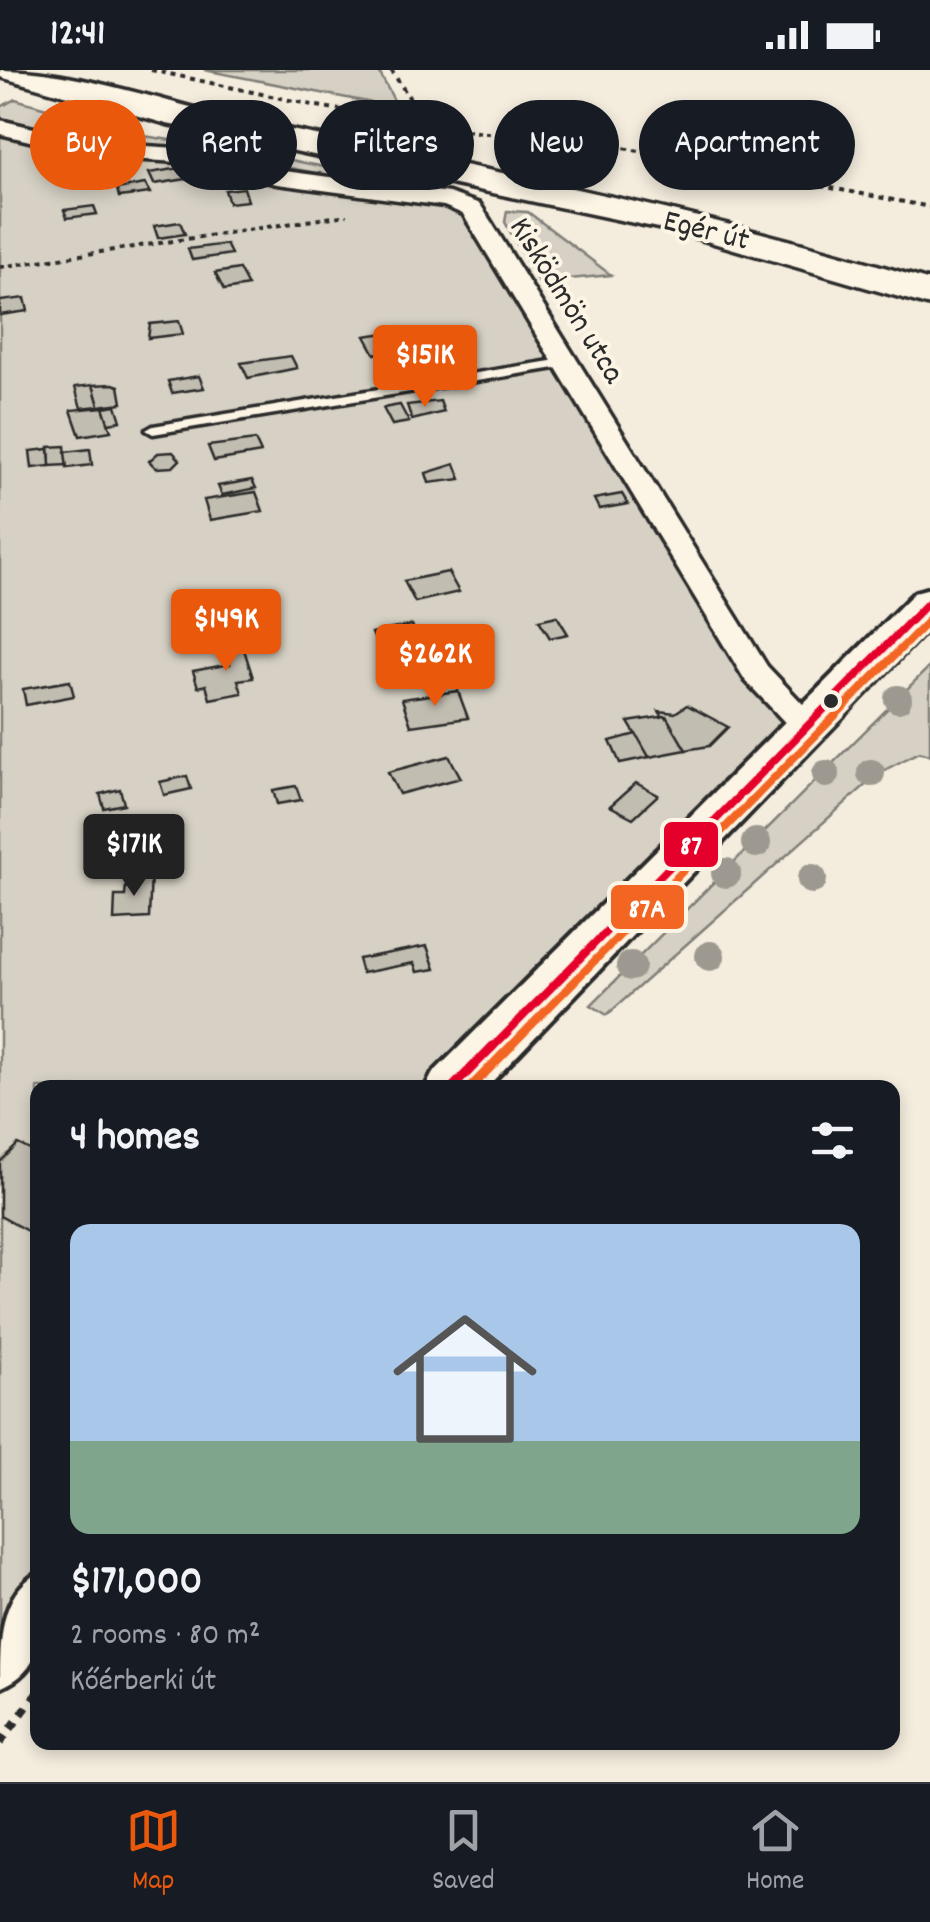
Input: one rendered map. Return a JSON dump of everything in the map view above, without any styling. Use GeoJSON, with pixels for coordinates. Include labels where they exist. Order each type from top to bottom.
{"type":"FeatureCollection","features":[{"type":"Feature","properties":{"kind":"main road","name":"Egér út"},"geometry":{"type":"LineString","coordinates":[[12,70],[166,112]]}},
{"type":"Feature","properties":{"kind":"main road"},"geometry":{"type":"LineString","coordinates":[[0,90],[166,128]]}},
{"type":"Feature","properties":{"kind":"main road","name":"Egér út"},"geometry":{"type":"LineString","coordinates":[[297,143],[620,206],[774,244],[930,294]]}},
{"type":"Feature","properties":{"kind":"main road"},"geometry":{"type":"LineString","coordinates":[[877,276],[930,310]]}},
{"type":"Feature","properties":{"kind":"street","name":"Kisködmön utca"},"geometry":{"type":"LineString","coordinates":[[0,126],[97,150],[140,156],[194,156],[278,177],[317,182]]}},
{"type":"Feature","properties":{"kind":"street","name":"Kisködmön utca"},"geometry":{"type":"LineString","coordinates":[[385,190],[449,200],[472,208],[756,674],[806,726]]}},
{"type":"Feature","properties":{"kind":"street"},"geometry":{"type":"LineString","coordinates":[[460,1080],[930,602]]}},
{"type":"Feature","properties":{"kind":"street"},"geometry":{"type":"LineString","coordinates":[[0,1655],[30,1615]]}},
{"type":"Feature","properties":{"kind":"lane"},"geometry":{"type":"LineString","coordinates":[[153,430],[568,362]]}},
{"type":"Feature","properties":{"kind":"path"},"geometry":{"type":"LineString","coordinates":[[151,70],[317,102]]}},
{"type":"Feature","properties":{"kind":"path"},"geometry":{"type":"LineString","coordinates":[[390,70],[411,100]]}},
{"type":"Feature","properties":{"kind":"path"},"geometry":{"type":"LineString","coordinates":[[474,130],[618,147],[930,207]]}},
{"type":"Feature","properties":{"kind":"path"},"geometry":{"type":"LineString","coordinates":[[0,267],[342,218],[378,190]]}},
{"type":"Feature","properties":{"kind":"path"},"geometry":{"type":"LineString","coordinates":[[0,1743],[30,1703]]}},
{"type":"Feature","properties":{"kind":"shaded area"},"geometry":{"type":"Polygon","coordinates":[[[204,70],[378,70],[394,100],[357,100],[204,70]]]}},
{"type":"Feature","properties":{"kind":"shaded area"},"geometry":{"type":"Polygon","coordinates":[[[15,99],[30,103],[30,125],[0,118],[1,107],[15,99]]]}},
{"type":"Feature","properties":{"kind":"shaded area"},"geometry":{"type":"Polygon","coordinates":[[[0,127],[30,132],[30,190],[146,190],[146,152],[166,156],[166,190],[297,190],[297,179],[317,182],[317,190],[363,190],[472,209],[806,726],[459,1080],[30,1080],[30,1614],[0,1655],[0,127]]]}},
{"type":"Feature","properties":{"kind":"shaded area"},"geometry":{"type":"Polygon","coordinates":[[[146,136],[166,139],[166,150],[146,149],[146,136]]]}},
{"type":"Feature","properties":{"kind":"shaded area"},"geometry":{"type":"Polygon","coordinates":[[[297,161],[317,166],[317,173],[297,169],[297,161]]]}},
{"type":"Feature","properties":{"kind":"shaded area"},"geometry":{"type":"Polygon","coordinates":[[[507,211],[528,212],[611,275],[538,282],[505,222],[507,211]]]}},
{"type":"Feature","properties":{"kind":"shaded area"},"geometry":{"type":"Polygon","coordinates":[[[930,666],[930,755],[919,752],[879,773],[607,1015],[591,1005],[930,666]]]}},
{"type":"Feature","properties":{"kind":"building"},"geometry":{"type":"Polygon","coordinates":[[[166,170],[166,182],[154,184],[149,173],[166,170]]]}},
{"type":"Feature","properties":{"kind":"building"},"geometry":{"type":"Polygon","coordinates":[[[146,186],[150,193],[119,197],[117,190],[146,190],[146,186]]]}},
{"type":"Feature","properties":{"kind":"building"},"geometry":{"type":"Polygon","coordinates":[[[225,190],[245,190],[248,201],[229,203],[225,190]]]}},
{"type":"Feature","properties":{"kind":"building"},"geometry":{"type":"Polygon","coordinates":[[[94,206],[97,214],[67,218],[64,210],[94,206]]]}},
{"type":"Feature","properties":{"kind":"building"},"geometry":{"type":"Polygon","coordinates":[[[180,222],[185,234],[158,238],[154,226],[180,222]]]}},
{"type":"Feature","properties":{"kind":"building"},"geometry":{"type":"Polygon","coordinates":[[[226,244],[231,254],[192,260],[188,249],[226,244]]]}},
{"type":"Feature","properties":{"kind":"building"},"geometry":{"type":"Polygon","coordinates":[[[239,269],[248,286],[224,290],[215,273],[239,269]]]}},
{"type":"Feature","properties":{"kind":"building"},"geometry":{"type":"Polygon","coordinates":[[[25,298],[28,311],[0,315],[0,301],[25,298]]]}},
{"type":"Feature","properties":{"kind":"building"},"geometry":{"type":"Polygon","coordinates":[[[179,321],[183,334],[148,338],[150,324],[179,321]]]}},
{"type":"Feature","properties":{"kind":"building"},"geometry":{"type":"Polygon","coordinates":[[[404,330],[411,342],[420,340],[432,358],[395,365],[387,351],[375,354],[365,336],[404,330]]]}},
{"type":"Feature","properties":{"kind":"building"},"geometry":{"type":"Polygon","coordinates":[[[291,356],[297,368],[248,378],[241,363],[291,356]]]}},
{"type":"Feature","properties":{"kind":"building"},"geometry":{"type":"Polygon","coordinates":[[[199,376],[204,388],[172,393],[168,381],[199,376]]]}},
{"type":"Feature","properties":{"kind":"building"},"geometry":{"type":"Polygon","coordinates":[[[93,385],[119,386],[122,403],[99,406],[93,385]]]}},
{"type":"Feature","properties":{"kind":"building"},"geometry":{"type":"Polygon","coordinates":[[[93,385],[99,406],[81,408],[75,387],[93,385]]]}},
{"type":"Feature","properties":{"kind":"building"},"geometry":{"type":"Polygon","coordinates":[[[440,401],[444,412],[412,420],[407,405],[440,401]]]}},
{"type":"Feature","properties":{"kind":"building"},"geometry":{"type":"Polygon","coordinates":[[[116,405],[121,421],[108,423],[103,407],[116,405]]]}},
{"type":"Feature","properties":{"kind":"building"},"geometry":{"type":"Polygon","coordinates":[[[400,405],[409,422],[392,425],[383,408],[400,405]]]}},
{"type":"Feature","properties":{"kind":"building"},"geometry":{"type":"Polygon","coordinates":[[[103,407],[111,431],[80,436],[71,410],[103,407]]]}},
{"type":"Feature","properties":{"kind":"building"},"geometry":{"type":"Polygon","coordinates":[[[255,440],[261,453],[214,461],[208,446],[255,440]]]}},
{"type":"Feature","properties":{"kind":"building"},"geometry":{"type":"Polygon","coordinates":[[[65,446],[67,465],[50,466],[49,447],[65,446]]]}},
{"type":"Feature","properties":{"kind":"building"},"geometry":{"type":"Polygon","coordinates":[[[49,449],[50,466],[32,468],[30,451],[49,449]]]}},
{"type":"Feature","properties":{"kind":"building"},"geometry":{"type":"Polygon","coordinates":[[[90,449],[92,465],[67,468],[65,452],[90,449]]]}},
{"type":"Feature","properties":{"kind":"building"},"geometry":{"type":"Polygon","coordinates":[[[173,452],[180,460],[173,467],[156,468],[149,461],[158,453],[173,452]]]}},
{"type":"Feature","properties":{"kind":"building"},"geometry":{"type":"Polygon","coordinates":[[[455,464],[461,479],[429,483],[426,473],[455,464]]]}},
{"type":"Feature","properties":{"kind":"building"},"geometry":{"type":"Polygon","coordinates":[[[252,480],[256,488],[222,495],[218,486],[252,480]]]}},
{"type":"Feature","properties":{"kind":"building"},"geometry":{"type":"Polygon","coordinates":[[[256,492],[263,511],[210,520],[204,500],[256,492]]]}},
{"type":"Feature","properties":{"kind":"building"},"geometry":{"type":"Polygon","coordinates":[[[622,494],[628,504],[599,509],[594,499],[622,494]]]}},
{"type":"Feature","properties":{"kind":"building"},"geometry":{"type":"Polygon","coordinates":[[[448,572],[459,592],[415,602],[404,581],[448,572]]]}},
{"type":"Feature","properties":{"kind":"building"},"geometry":{"type":"Polygon","coordinates":[[[557,616],[568,634],[550,638],[539,620],[557,616]]]}},
{"type":"Feature","properties":{"kind":"building"},"geometry":{"type":"Polygon","coordinates":[[[412,625],[426,655],[385,663],[372,633],[412,625]]]}},
{"type":"Feature","properties":{"kind":"building"},"geometry":{"type":"Polygon","coordinates":[[[242,643],[253,678],[238,680],[242,693],[210,699],[206,685],[198,687],[193,671],[230,664],[224,646],[242,643]]]}},
{"type":"Feature","properties":{"kind":"building"},"geometry":{"type":"Polygon","coordinates":[[[70,681],[74,696],[26,705],[23,689],[70,681]]]}},
{"type":"Feature","properties":{"kind":"building"},"geometry":{"type":"Polygon","coordinates":[[[458,691],[468,718],[411,726],[402,699],[458,691]]]}},
{"type":"Feature","properties":{"kind":"building"},"geometry":{"type":"Polygon","coordinates":[[[687,705],[728,727],[709,746],[686,750],[659,711],[675,713],[687,705]]]}},
{"type":"Feature","properties":{"kind":"building"},"geometry":{"type":"Polygon","coordinates":[[[666,716],[686,750],[649,757],[628,722],[666,716]]]}},
{"type":"Feature","properties":{"kind":"building"},"geometry":{"type":"Polygon","coordinates":[[[636,734],[649,757],[620,763],[610,741],[636,734]]]}},
{"type":"Feature","properties":{"kind":"building"},"geometry":{"type":"Polygon","coordinates":[[[449,756],[461,778],[399,794],[388,772],[449,756]]]}},
{"type":"Feature","properties":{"kind":"building"},"geometry":{"type":"Polygon","coordinates":[[[187,776],[191,789],[164,795],[160,782],[187,776]]]}},
{"type":"Feature","properties":{"kind":"building"},"geometry":{"type":"Polygon","coordinates":[[[636,783],[658,795],[633,818],[610,806],[636,783]]]}},
{"type":"Feature","properties":{"kind":"building"},"geometry":{"type":"Polygon","coordinates":[[[296,786],[301,800],[277,804],[273,790],[296,786]]]}},
{"type":"Feature","properties":{"kind":"building"},"geometry":{"type":"Polygon","coordinates":[[[120,789],[124,804],[104,808],[100,794],[120,789]]]}},
{"type":"Feature","properties":{"kind":"building"},"geometry":{"type":"Polygon","coordinates":[[[151,874],[149,918],[114,920],[115,896],[125,896],[127,875],[151,874]]]}},
{"type":"Feature","properties":{"kind":"building"},"geometry":{"type":"Polygon","coordinates":[[[427,946],[435,969],[417,972],[414,963],[362,973],[358,959],[427,946]]]}},
{"type":"Feature","properties":{"kind":"building"},"geometry":{"type":"Polygon","coordinates":[[[18,1144],[30,1150],[30,1233],[0,1216],[0,1162],[18,1144]]]}},
{"type":"Feature","properties":{"kind":"transit line","name":"87"},"geometry":{"type":"LineString","coordinates":[[460,1080],[930,601]]}},
{"type":"Feature","properties":{"kind":"transit line","name":"87A"},"geometry":{"type":"LineString","coordinates":[[478,1080],[930,619]]}}]}
